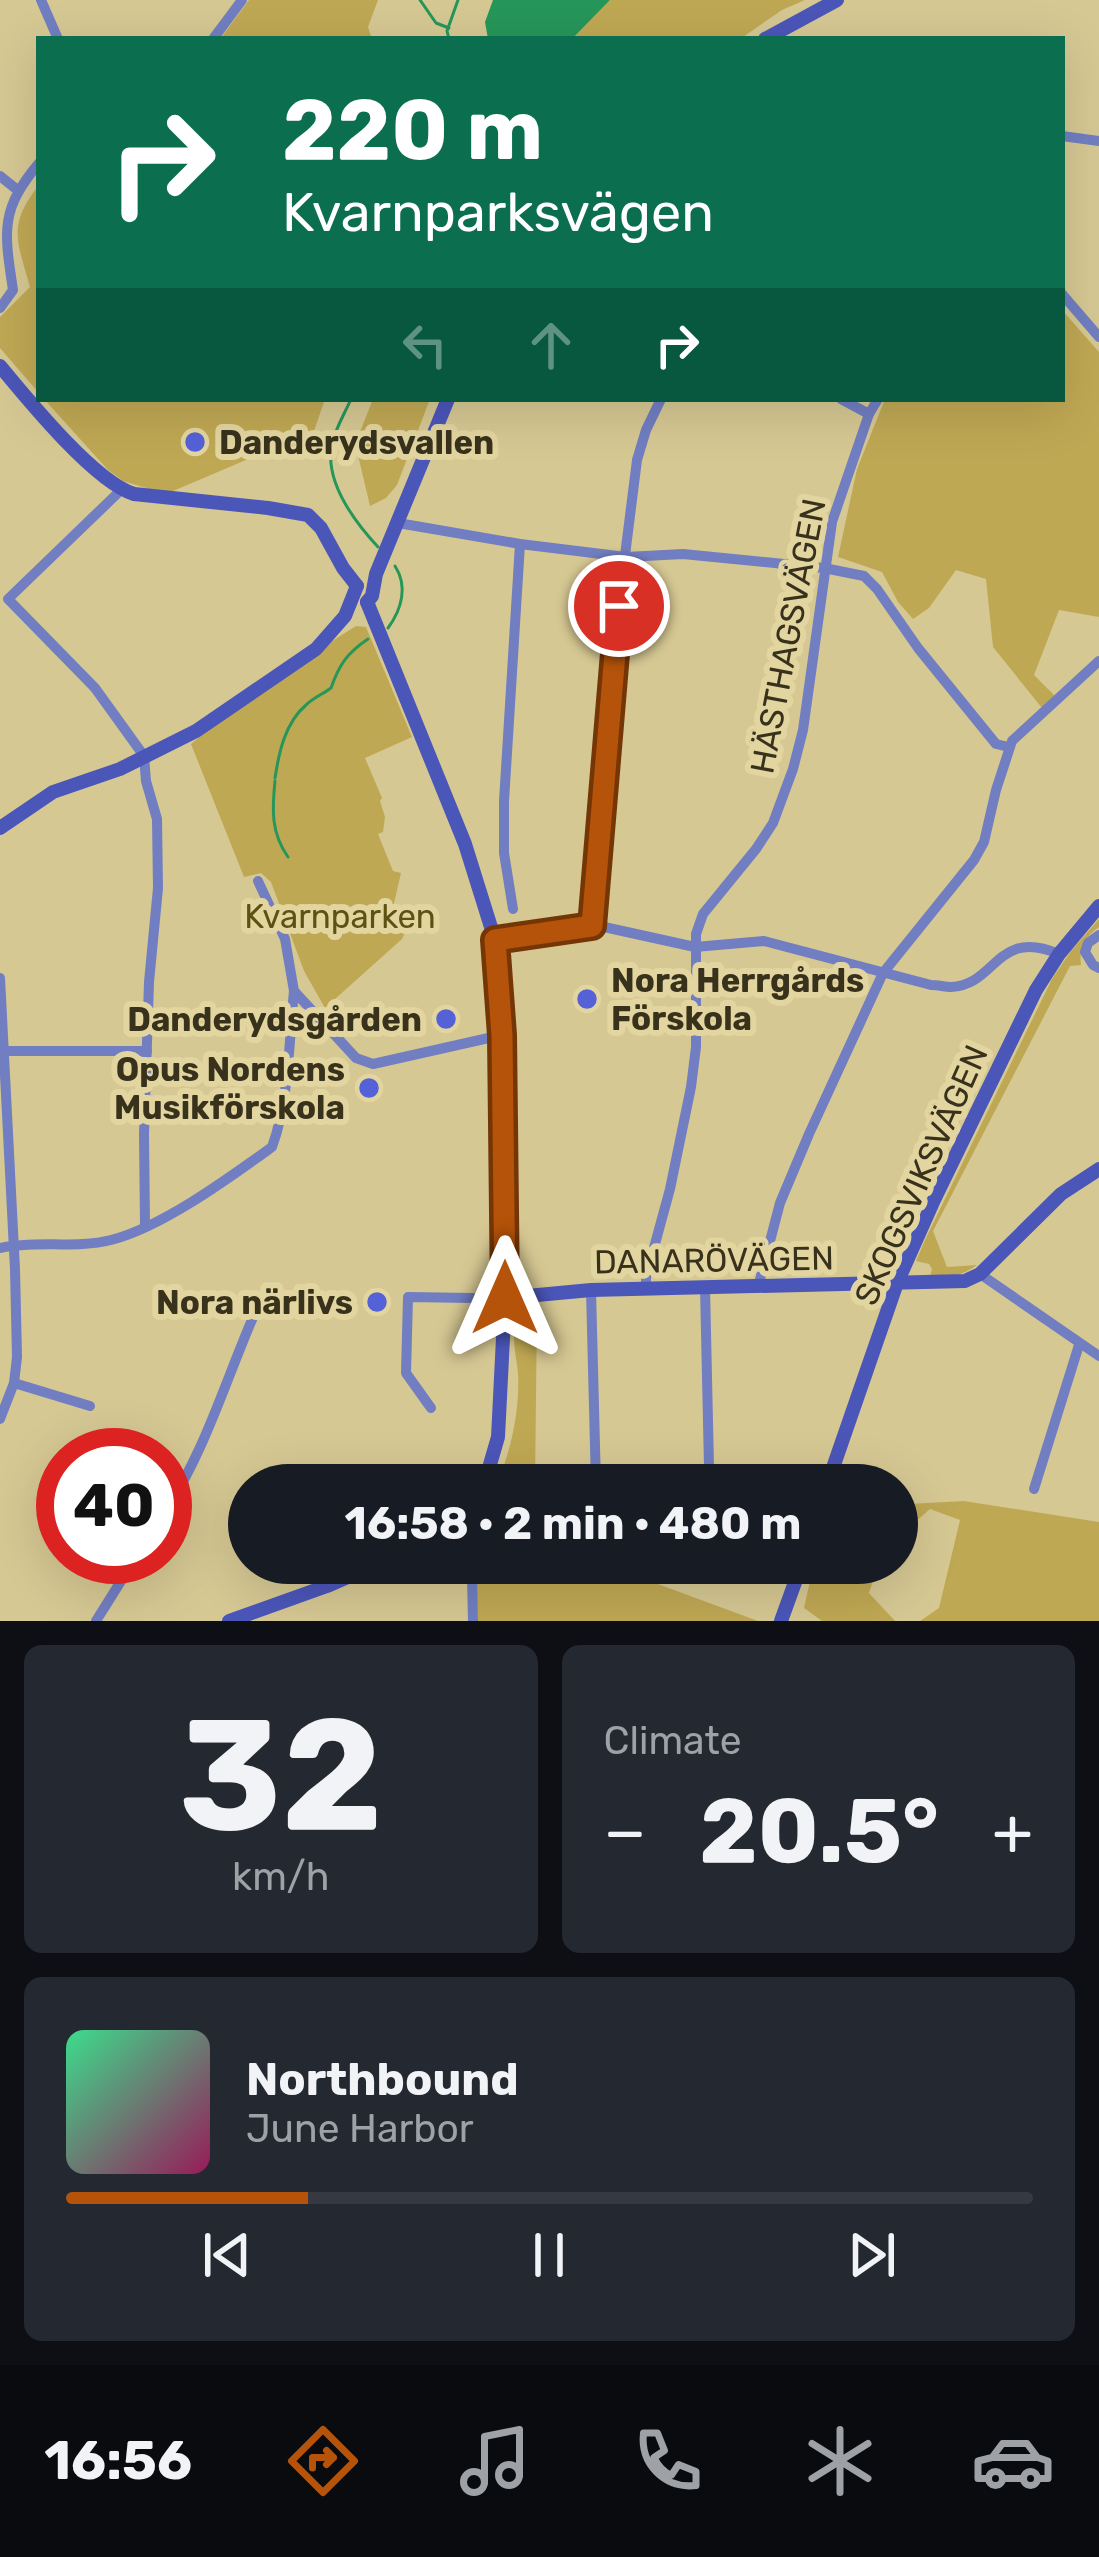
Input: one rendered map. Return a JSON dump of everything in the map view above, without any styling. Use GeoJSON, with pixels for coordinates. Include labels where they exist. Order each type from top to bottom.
{"type":"FeatureCollection","features":[{"type":"Feature","properties":{"kind":"street"},"geometry":{"type":"LineString","coordinates":[[41,0],[57,36]]}},
{"type":"Feature","properties":{"kind":"street"},"geometry":{"type":"LineString","coordinates":[[215,36],[242,0]]}},
{"type":"Feature","properties":{"kind":"street"},"geometry":{"type":"LineString","coordinates":[[771,36],[837,0]]}},
{"type":"Feature","properties":{"kind":"street"},"geometry":{"type":"LineString","coordinates":[[1065,136],[1099,141]]}},
{"type":"Feature","properties":{"kind":"street"},"geometry":{"type":"LineString","coordinates":[[0,308],[13,290],[4,228],[15,188],[36,167]]}},
{"type":"Feature","properties":{"kind":"street"},"geometry":{"type":"LineString","coordinates":[[0,176],[15,188]]}},
{"type":"Feature","properties":{"kind":"street"},"geometry":{"type":"LineString","coordinates":[[1065,298],[1099,337]]}},
{"type":"Feature","properties":{"kind":"street"},"geometry":{"type":"LineString","coordinates":[[0,366],[104,478],[121,490],[308,515],[362,594],[465,844],[495,940],[502,1035],[505,1298],[498,1437],[490,1464]]}},
{"type":"Feature","properties":{"kind":"street"},"geometry":{"type":"LineString","coordinates":[[0,828],[53,792],[121,769],[196,730],[316,649],[362,594],[398,523],[447,402]]}},
{"type":"Feature","properties":{"kind":"street"},"geometry":{"type":"LineString","coordinates":[[592,926],[616,627],[640,446],[660,402]]}},
{"type":"Feature","properties":{"kind":"street"},"geometry":{"type":"LineString","coordinates":[[847,402],[869,414]]}},
{"type":"Feature","properties":{"kind":"street","name":"HÄSTHAGSVÄGEN"},"geometry":{"type":"LineString","coordinates":[[646,1288],[691,1087],[696,1047],[696,934],[703,914],[773,824],[788,785],[803,730],[832,522],[876,402]]}},
{"type":"Feature","properties":{"kind":"street"},"geometry":{"type":"LineString","coordinates":[[121,490],[8,599],[95,688],[143,757],[157,819],[158,888],[149,982],[144,1134],[145,1226]]}},
{"type":"Feature","properties":{"kind":"street"},"geometry":{"type":"LineString","coordinates":[[398,523],[626,557],[683,554],[864,576],[996,744],[1010,747]]}},
{"type":"Feature","properties":{"kind":"street"},"geometry":{"type":"LineString","coordinates":[[513,909],[504,853],[504,801],[520,544]]}},
{"type":"Feature","properties":{"kind":"street"},"geometry":{"type":"LineString","coordinates":[[758,1287],[780,1203],[883,973],[974,860],[984,842],[1010,747],[1099,661]]}},
{"type":"Feature","properties":{"kind":"street"},"geometry":{"type":"LineString","coordinates":[[7,1247],[114,1239],[217,1185],[272,1147],[294,991],[284,939],[258,880]]}},
{"type":"Feature","properties":{"kind":"street","name":"SKOGSVIKSVÄGEN"},"geometry":{"type":"LineString","coordinates":[[834,1464],[897,1283],[934,1200],[1036,990],[1099,905]]}},
{"type":"Feature","properties":{"kind":"street"},"geometry":{"type":"LineString","coordinates":[[495,940],[592,926],[695,947],[764,941],[954,988],[1016,948],[1041,946],[1059,954]]}},
{"type":"Feature","properties":{"kind":"street"},"geometry":{"type":"LineString","coordinates":[[1099,934],[1084,952],[1099,968]]}},
{"type":"Feature","properties":{"kind":"street"},"geometry":{"type":"LineString","coordinates":[[0,978],[7,1247],[16,1358],[14,1383],[0,1419]]}},
{"type":"Feature","properties":{"kind":"street"},"geometry":{"type":"LineString","coordinates":[[294,991],[356,1058],[374,1064],[502,1035]]}},
{"type":"Feature","properties":{"kind":"street"},"geometry":{"type":"LineString","coordinates":[[5,1051],[147,1051]]}},
{"type":"Feature","properties":{"kind":"street"},"geometry":{"type":"LineString","coordinates":[[1099,1168],[1061,1194],[980,1274],[1099,1356]]}},
{"type":"Feature","properties":{"kind":"street","name":"DANARÖVÄGEN"},"geometry":{"type":"LineString","coordinates":[[505,1298],[591,1290],[964,1281],[980,1274]]}},
{"type":"Feature","properties":{"kind":"street"},"geometry":{"type":"LineString","coordinates":[[705,1287],[709,1464]]}},
{"type":"Feature","properties":{"kind":"street"},"geometry":{"type":"LineString","coordinates":[[591,1290],[595,1464]]}},
{"type":"Feature","properties":{"kind":"street"},"geometry":{"type":"LineString","coordinates":[[431,1408],[406,1373],[408,1298],[473,1298]]}},
{"type":"Feature","properties":{"kind":"street"},"geometry":{"type":"LineString","coordinates":[[192,1468],[254,1315]]}},
{"type":"Feature","properties":{"kind":"street"},"geometry":{"type":"LineString","coordinates":[[1034,1490],[1079,1345]]}},
{"type":"Feature","properties":{"kind":"street"},"geometry":{"type":"LineString","coordinates":[[14,1383],[90,1406]]}},
{"type":"Feature","properties":{"kind":"street"},"geometry":{"type":"LineString","coordinates":[[96,1621],[119,1584]]}},
{"type":"Feature","properties":{"kind":"street"},"geometry":{"type":"LineString","coordinates":[[229,1621],[332,1584]]}},
{"type":"Feature","properties":{"kind":"street"},"geometry":{"type":"LineString","coordinates":[[472,1584],[473,1621]]}},
{"type":"Feature","properties":{"kind":"street"},"geometry":{"type":"LineString","coordinates":[[781,1621],[795,1584]]}},
{"type":"Feature","properties":{"kind":"green space"},"geometry":{"type":"Polygon","coordinates":[[[249,0],[378,0],[368,27],[371,36],[222,36],[249,0]]]}},
{"type":"Feature","properties":{"kind":"green space"},"geometry":{"type":"Polygon","coordinates":[[[610,0],[805,0],[744,36],[575,36],[610,0]]]}},
{"type":"Feature","properties":{"kind":"green space"},"geometry":{"type":"Polygon","coordinates":[[[36,189],[36,390],[0,348],[0,317],[30,287],[18,234],[36,189]]]}},
{"type":"Feature","properties":{"kind":"green space"},"geometry":{"type":"Polygon","coordinates":[[[1065,313],[1099,352],[1099,617],[1059,610],[1034,675],[1055,696],[1042,708],[993,647],[986,579],[956,570],[929,608],[913,619],[882,572],[838,557],[857,469],[884,402],[1065,402],[1065,313]]]}},
{"type":"Feature","properties":{"kind":"green space","name":"Danderydsvallen"},"geometry":{"type":"Polygon","coordinates":[[[47,402],[324,402],[314,431],[166,494],[123,481],[47,402]]]}},
{"type":"Feature","properties":{"kind":"green space"},"geometry":{"type":"Polygon","coordinates":[[[372,402],[429,402],[397,485],[370,506],[358,437],[372,402]]]}},
{"type":"Feature","properties":{"kind":"green space","name":"Kvarnparken"},"geometry":{"type":"Polygon","coordinates":[[[356,626],[366,627],[412,737],[365,758],[382,798],[385,817],[383,832],[378,834],[393,871],[401,873],[392,912],[396,920],[410,922],[402,939],[325,1008],[304,971],[271,882],[261,873],[244,877],[191,744],[272,679],[356,626]]]}},
{"type":"Feature","properties":{"kind":"green space"},"geometry":{"type":"Polygon","coordinates":[[[1099,919],[1099,927],[1084,943],[1081,965],[1070,966],[933,1231],[947,1267],[977,1265],[955,1276],[930,1277],[929,1264],[916,1261],[925,1240],[1052,979],[1099,919]]]}},
{"type":"Feature","properties":{"kind":"green space"},"geometry":{"type":"Polygon","coordinates":[[[537,1309],[535,1464],[504,1464],[516,1416],[515,1332],[526,1313],[537,1309]]]}},
{"type":"Feature","properties":{"kind":"green space"},"geometry":{"type":"Polygon","coordinates":[[[964,1501],[1099,1522],[1099,1621],[920,1621],[939,1608],[960,1520],[930,1509],[918,1520],[918,1504],[964,1501]]]}},
{"type":"Feature","properties":{"kind":"green space"},"geometry":{"type":"Polygon","coordinates":[[[476,1584],[658,1584],[758,1621],[478,1621],[476,1584]]]}},
{"type":"Feature","properties":{"kind":"green space"},"geometry":{"type":"Polygon","coordinates":[[[809,1584],[872,1584],[869,1593],[895,1621],[822,1621],[804,1608],[809,1584]]]}},
{"type":"Feature","properties":{"kind":"shaded area"},"geometry":{"type":"Polygon","coordinates":[[[493,0],[610,0],[575,36],[487,36],[485,22],[493,0]]]}},
{"type":"Feature","properties":{"kind":"waterway"},"geometry":{"type":"LineString","coordinates":[[420,0],[436,23],[449,28]]}},
{"type":"Feature","properties":{"kind":"waterway"},"geometry":{"type":"LineString","coordinates":[[448,36],[458,0]]}},
{"type":"Feature","properties":{"kind":"waterway"},"geometry":{"type":"LineString","coordinates":[[350,402],[333,438],[332,472],[351,513],[378,547]]}},
{"type":"Feature","properties":{"kind":"waterway"},"geometry":{"type":"LineString","coordinates":[[388,628],[402,597],[395,566]]}},
{"type":"Feature","properties":{"kind":"waterway"},"geometry":{"type":"LineString","coordinates":[[275,778],[293,720],[331,688],[345,660],[368,639]]}},
{"type":"Feature","properties":{"kind":"waterway"},"geometry":{"type":"LineString","coordinates":[[275,781],[274,821],[288,857]]}},
{"type":"Feature","properties":{"kind":"place","name":"Danderydsvallen"},"geometry":{"type":"Point","coordinates":[195,442]}},
{"type":"Feature","properties":{"kind":"place","name":"Nora Herrgårds Förskola"},"geometry":{"type":"Point","coordinates":[587,999]}},
{"type":"Feature","properties":{"kind":"place","name":"Danderydsgården"},"geometry":{"type":"Point","coordinates":[446,1019]}},
{"type":"Feature","properties":{"kind":"place","name":"Opus Nordens Musikförskola"},"geometry":{"type":"Point","coordinates":[369,1088]}},
{"type":"Feature","properties":{"kind":"place","name":"Nora närlivs"},"geometry":{"type":"Point","coordinates":[377,1302]}},
{"type":"Feature","properties":{"kind":"route"},"geometry":{"type":"LineString","coordinates":[[505,1298],[502,1035],[495,940],[592,926],[619,606]]}}]}
